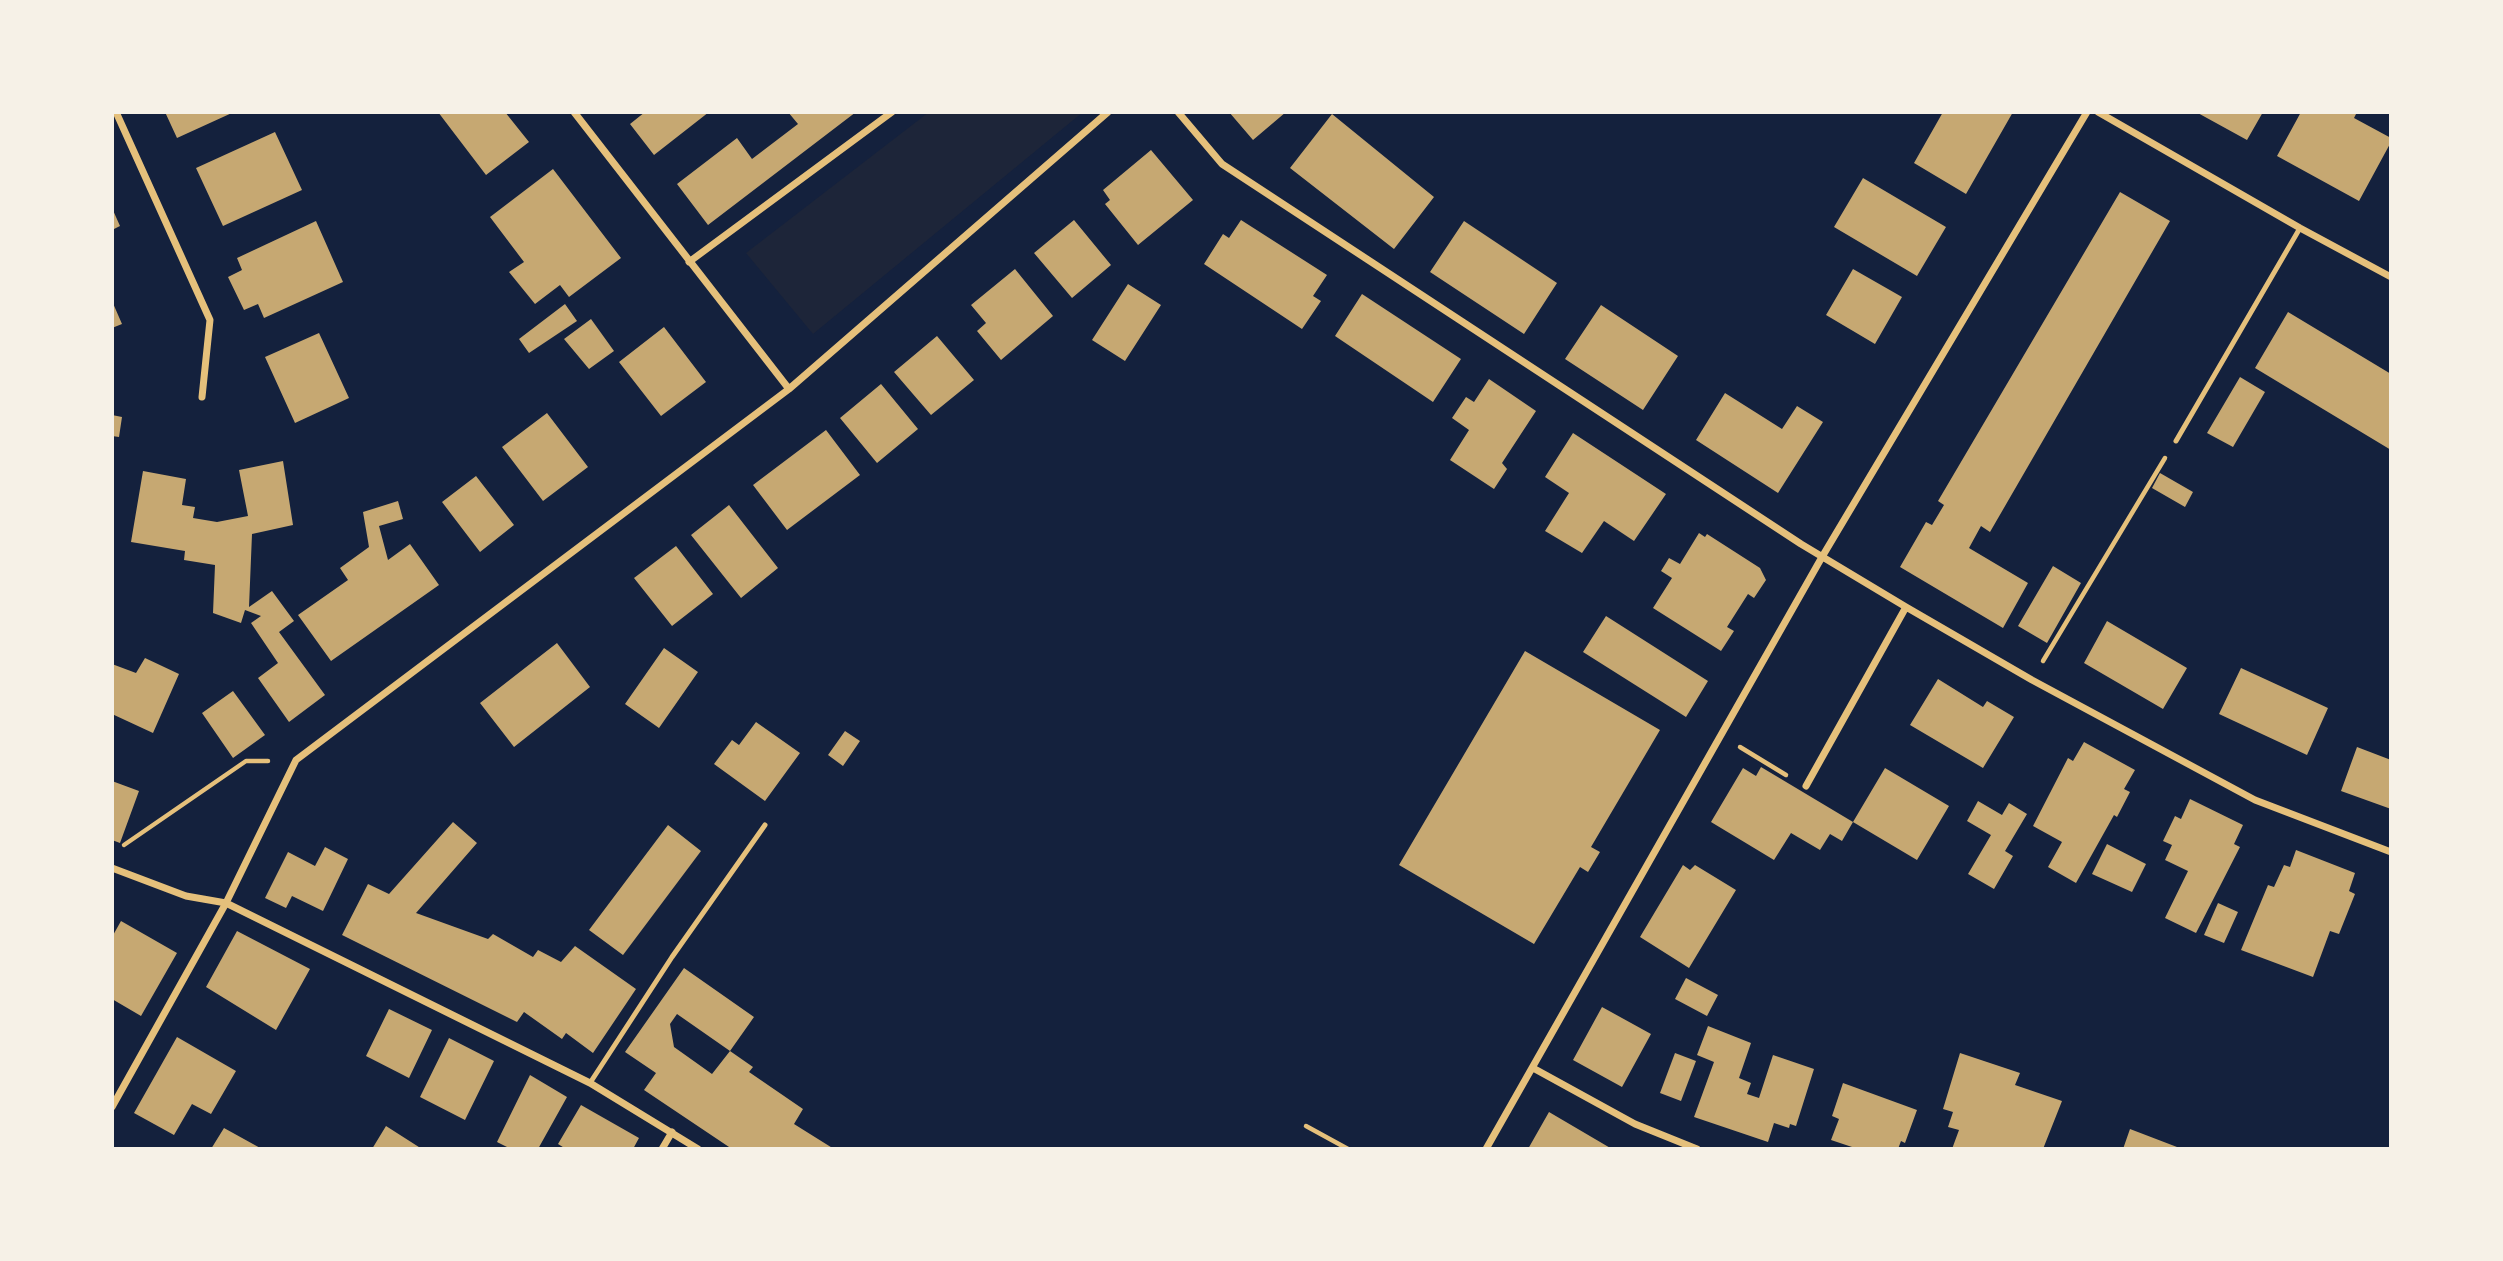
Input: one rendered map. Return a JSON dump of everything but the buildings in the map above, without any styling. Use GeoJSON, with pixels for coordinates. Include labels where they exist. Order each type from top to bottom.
{"type":"FeatureCollection","features":[{"type":"Feature","properties":{"kind":"street"},"geometry":{"type":"LineString","coordinates":[[116,112],[210,320],[202,397]]}},
{"type":"Feature","properties":{"kind":"street"},"geometry":{"type":"LineString","coordinates":[[574,112],[789,390]]}},
{"type":"Feature","properties":{"kind":"street"},"geometry":{"type":"LineString","coordinates":[[689,262],[892,112]]}},
{"type":"Feature","properties":{"kind":"street"},"geometry":{"type":"LineString","coordinates":[[112,1107],[226,903],[296,760],[789,390],[1108,112]]}},
{"type":"Feature","properties":{"kind":"street"},"geometry":{"type":"LineString","coordinates":[[1178,112],[1222,164],[1822,557],[2032,680],[2255,800],[2391,852]]}},
{"type":"Feature","properties":{"kind":"street"},"geometry":{"type":"LineString","coordinates":[[1486,1149],[1822,557],[2088,112]]}},
{"type":"Feature","properties":{"kind":"street"},"geometry":{"type":"LineString","coordinates":[[2098,112],[2391,277]]}},
{"type":"Feature","properties":{"kind":"street"},"geometry":{"type":"LineString","coordinates":[[1806,786],[1906,607]]}},
{"type":"Feature","properties":{"kind":"street"},"geometry":{"type":"LineString","coordinates":[[112,868],[186,896],[226,903],[590,1083],[698,1149]]}},
{"type":"Feature","properties":{"kind":"street"},"geometry":{"type":"LineString","coordinates":[[1533,1068],[1635,1124],[1698,1149]]}},
{"type":"Feature","properties":{"kind":"street"},"geometry":{"type":"LineString","coordinates":[[662,1149],[672,1132]]}},
{"type":"Feature","properties":{"kind":"lane"},"geometry":{"type":"LineString","coordinates":[[2176,441],[2300,228]]}},
{"type":"Feature","properties":{"kind":"lane"},"geometry":{"type":"LineString","coordinates":[[590,1083],[672,957],[765,825]]}},
{"type":"Feature","properties":{"kind":"path"},"geometry":{"type":"LineString","coordinates":[[2032,680],[2176,441]]}},
{"type":"Feature","properties":{"kind":"path"},"geometry":{"type":"LineString","coordinates":[[1721,736],[1806,786]]}},
{"type":"Feature","properties":{"kind":"path"},"geometry":{"type":"LineString","coordinates":[[123,846],[246,761],[296,760]]}},
{"type":"Feature","properties":{"kind":"path"},"geometry":{"type":"LineString","coordinates":[[1306,1126],[1348,1149]]}},
{"type":"Feature","properties":{"kind":"shaded area"},"geometry":{"type":"Polygon","coordinates":[[[929,112],[1083,112],[813,334],[746,253],[929,112]]]}}]}
